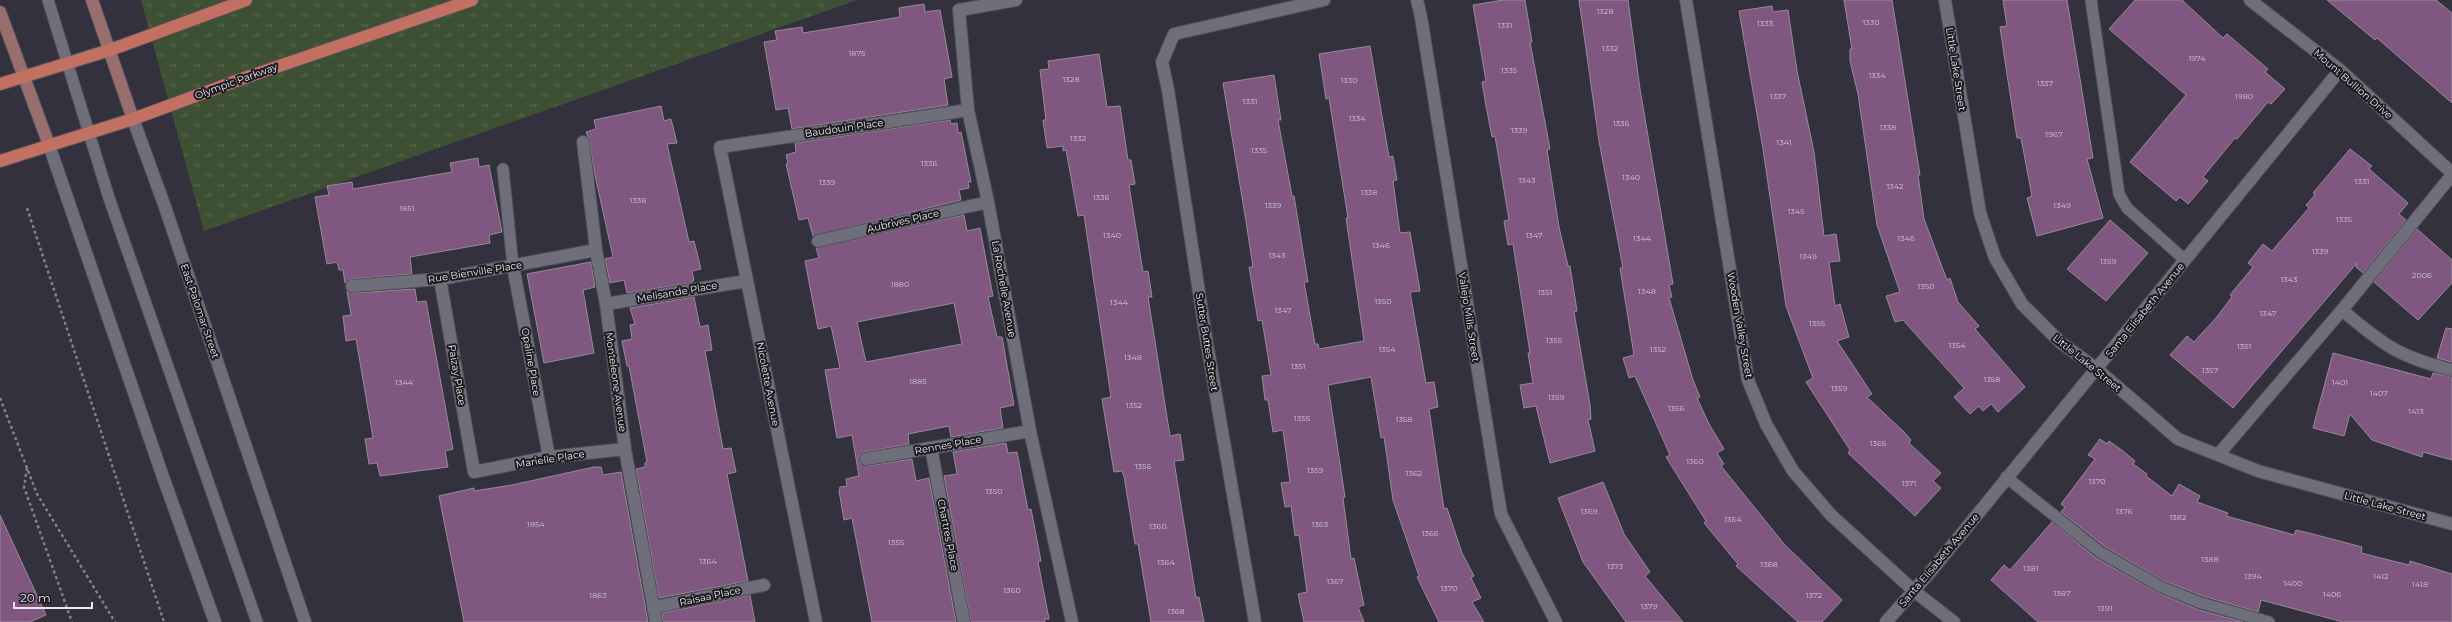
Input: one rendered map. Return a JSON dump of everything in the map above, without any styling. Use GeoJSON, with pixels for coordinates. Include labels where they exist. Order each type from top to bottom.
{"type":"FeatureCollection","features":[{"type":"Feature","properties":{"kind":"main road","name":"East Palomar Street"},"geometry":{"type":"LineString","coordinates":[[92,0],[133,119]]}},
{"type":"Feature","properties":{"kind":"main road"},"geometry":{"type":"LineString","coordinates":[[0,84],[110,50],[246,0]]}},
{"type":"Feature","properties":{"kind":"main road","name":"Olympic Parkway"},"geometry":{"type":"LineString","coordinates":[[0,161],[133,119],[247,77],[472,0]]}},
{"type":"Feature","properties":{"kind":"main road"},"geometry":{"type":"LineString","coordinates":[[0,12],[22,76],[49,145]]}},
{"type":"Feature","properties":{"kind":"street","name":"La Rochelle Avenue"},"geometry":{"type":"LineString","coordinates":[[1016,0],[960,10],[968,110],[988,202],[1030,431],[1072,622]]}},
{"type":"Feature","properties":{"kind":"street","name":"Sutter Buttes Street"},"geometry":{"type":"LineString","coordinates":[[1255,622],[1206,338],[1168,90],[1162,62],[1174,34],[1324,0]]}},
{"type":"Feature","properties":{"kind":"street","name":"Vallejo Mills Street"},"geometry":{"type":"LineString","coordinates":[[1417,0],[1501,514],[1556,622]]}},
{"type":"Feature","properties":{"kind":"street","name":"Wooden Valley Street"},"geometry":{"type":"LineString","coordinates":[[1686,0],[1748,380],[1766,424],[1793,471],[1831,515],[1914,591],[1954,622]]}},
{"type":"Feature","properties":{"kind":"street","name":"Little Lake Street"},"geometry":{"type":"LineString","coordinates":[[1945,0],[1980,213],[1995,258],[2022,304],[2040,325],[2097,369],[2178,439],[2258,471],[2452,524]]}},
{"type":"Feature","properties":{"kind":"street","name":"Mount Bullion Drive"},"geometry":{"type":"LineString","coordinates":[[2250,0],[2340,70],[2452,174]]}},
{"type":"Feature","properties":{"kind":"street","name":"Santa Elisabeth Avenue"},"geometry":{"type":"LineString","coordinates":[[1886,622],[1914,591],[2006,477],[2097,369],[2340,70]]}},
{"type":"Feature","properties":{"kind":"street","name":"Baudouin Place"},"geometry":{"type":"LineString","coordinates":[[720,147],[968,110]]}},
{"type":"Feature","properties":{"kind":"street","name":"East Palomar Street"},"geometry":{"type":"LineString","coordinates":[[133,119],[168,214],[306,622]]}},
{"type":"Feature","properties":{"kind":"street","name":"Monteleone Avenue"},"geometry":{"type":"LineString","coordinates":[[583,142],[596,250],[606,304],[625,449],[655,608],[656,622]]}},
{"type":"Feature","properties":{"kind":"street"},"geometry":{"type":"LineString","coordinates":[[49,145],[163,477],[215,622]]}},
{"type":"Feature","properties":{"kind":"street","name":"Nicolette Avenue"},"geometry":{"type":"LineString","coordinates":[[720,147],[816,622]]}},
{"type":"Feature","properties":{"kind":"street"},"geometry":{"type":"LineString","coordinates":[[2218,455],[2342,310],[2452,174]]}},
{"type":"Feature","properties":{"kind":"street","name":"Aubrives Place"},"geometry":{"type":"LineString","coordinates":[[818,241],[988,202]]}},
{"type":"Feature","properties":{"kind":"street","name":"Rue Bienville Place"},"geometry":{"type":"LineString","coordinates":[[352,286],[440,279],[596,250]]}},
{"type":"Feature","properties":{"kind":"street","name":"Opaline Place"},"geometry":{"type":"LineString","coordinates":[[513,266],[548,458]]}},
{"type":"Feature","properties":{"kind":"street","name":"Paizay Place"},"geometry":{"type":"LineString","coordinates":[[440,279],[474,472]]}},
{"type":"Feature","properties":{"kind":"street","name":"Melisande Place"},"geometry":{"type":"LineString","coordinates":[[606,304],[747,281]]}},
{"type":"Feature","properties":{"kind":"street"},"geometry":{"type":"LineString","coordinates":[[2342,310],[2378,341],[2400,354],[2452,370]]}},
{"type":"Feature","properties":{"kind":"street","name":"Rennes Place"},"geometry":{"type":"LineString","coordinates":[[866,459],[1030,431]]}},
{"type":"Feature","properties":{"kind":"street","name":"Chartres Place"},"geometry":{"type":"LineString","coordinates":[[931,448],[964,622]]}},
{"type":"Feature","properties":{"kind":"street","name":"Marielle Place"},"geometry":{"type":"LineString","coordinates":[[474,472],[548,458],[625,449]]}},
{"type":"Feature","properties":{"kind":"street","name":"Raisaa Place"},"geometry":{"type":"LineString","coordinates":[[655,608],[764,585]]}},
{"type":"Feature","properties":{"kind":"lane"},"geometry":{"type":"LineString","coordinates":[[48,0],[109,198],[257,622]]}},
{"type":"Feature","properties":{"kind":"lane"},"geometry":{"type":"LineString","coordinates":[[2091,0],[2119,194],[2127,208],[2185,260]]}},
{"type":"Feature","properties":{"kind":"lane"},"geometry":{"type":"LineString","coordinates":[[503,169],[513,266]]}},
{"type":"Feature","properties":{"kind":"lane"},"geometry":{"type":"LineString","coordinates":[[2006,477],[2100,552],[2161,587],[2201,603],[2269,622]]}},
{"type":"Feature","properties":{"kind":"path"},"geometry":{"type":"LineString","coordinates":[[27,208],[164,622]]}},
{"type":"Feature","properties":{"kind":"path"},"geometry":{"type":"LineString","coordinates":[[0,398],[37,494],[115,622]]}},
{"type":"Feature","properties":{"kind":"path"},"geometry":{"type":"LineString","coordinates":[[27,468],[24,487],[72,622]]}},
{"type":"Feature","properties":{"kind":"green space"},"geometry":{"type":"Polygon","coordinates":[[[141,0],[857,0],[204,231],[141,0]]]}},
{"type":"Feature","properties":{"kind":"building"},"geometry":{"type":"Polygon","coordinates":[[[1503,0],[1525,0],[1532,42],[1530,42],[1550,149],[1547,150],[1559,227],[1568,266],[1570,266],[1577,311],[1574,312],[1590,405],[1591,419],[1588,420],[1595,451],[1550,463],[1536,406],[1524,408],[1520,385],[1533,383],[1528,353],[1530,353],[1513,244],[1508,245],[1504,221],[1509,220],[1495,136],[1492,137],[1486,106],[1482,82],[1486,81],[1473,5],[1503,0]]]}},
{"type":"Feature","properties":{"kind":"building"},"geometry":{"type":"Polygon","coordinates":[[[1579,0],[1628,0],[1640,89],[1673,284],[1669,285],[1672,297],[1669,298],[1693,380],[1700,397],[1697,398],[1709,424],[1724,449],[1717,453],[1724,464],[1721,466],[1784,544],[1842,600],[1822,622],[1798,622],[1736,566],[1738,564],[1704,523],[1706,521],[1666,457],[1670,455],[1635,376],[1629,378],[1623,358],[1634,355],[1620,268],[1623,268],[1599,141],[1579,0]]]}},
{"type":"Feature","properties":{"kind":"building"},"geometry":{"type":"Polygon","coordinates":[[[1844,0],[1892,0],[1920,175],[1918,175],[1924,219],[1947,280],[1950,278],[1958,302],[1979,326],[1975,329],[2025,387],[1998,412],[1991,404],[1983,411],[1979,406],[1970,414],[1954,397],[1964,388],[1903,320],[1895,322],[1886,296],[1900,292],[1877,225],[1858,94],[1850,61],[1850,49],[1852,49],[1844,0]]]}},
{"type":"Feature","properties":{"kind":"building"},"geometry":{"type":"Polygon","coordinates":[[[2003,0],[2067,0],[2093,158],[2087,159],[2103,218],[2037,236],[2027,198],[2032,196],[2021,138],[2017,138],[2000,27],[2007,26],[2003,0]]]}},
{"type":"Feature","properties":{"kind":"building"},"geometry":{"type":"Polygon","coordinates":[[[2135,0],[2182,0],[2223,38],[2227,34],[2268,69],[2265,72],[2285,89],[2271,104],[2268,102],[2237,139],[2235,138],[2203,177],[2208,181],[2188,204],[2180,197],[2176,201],[2130,162],[2186,95],[2109,29],[2135,0]]]}},
{"type":"Feature","properties":{"kind":"building"},"geometry":{"type":"Polygon","coordinates":[[[2327,0],[2436,0],[2452,13],[2452,103],[2377,38],[2375,40],[2327,0]]]}},
{"type":"Feature","properties":{"kind":"building"},"geometry":{"type":"Polygon","coordinates":[[[924,4],[925,12],[940,10],[952,77],[944,79],[948,105],[792,129],[788,108],[776,110],[764,42],[777,40],[775,31],[802,27],[803,33],[900,17],[899,8],[924,4]]]}},
{"type":"Feature","properties":{"kind":"building"},"geometry":{"type":"Polygon","coordinates":[[[1772,6],[1773,12],[1788,10],[1797,71],[1814,152],[1824,236],[1836,234],[1840,261],[1829,262],[1835,306],[1840,304],[1849,337],[1837,341],[1872,394],[1867,397],[1904,432],[1911,440],[1909,443],[1941,473],[1933,481],[1941,488],[1915,516],[1848,453],[1850,450],[1806,382],[1813,378],[1786,306],[1763,149],[1739,11],[1772,6]]]}},
{"type":"Feature","properties":{"kind":"building"},"geometry":{"type":"Polygon","coordinates":[[[1370,46],[1389,157],[1393,156],[1397,180],[1393,181],[1400,233],[1410,232],[1420,291],[1410,292],[1426,383],[1434,382],[1438,407],[1429,409],[1444,509],[1447,508],[1462,553],[1474,576],[1471,578],[1481,598],[1472,602],[1484,622],[1439,622],[1417,577],[1419,576],[1393,500],[1384,437],[1381,438],[1371,377],[1328,385],[1345,497],[1343,498],[1351,559],[1354,558],[1364,605],[1358,607],[1364,622],[1304,622],[1298,594],[1307,592],[1299,535],[1295,536],[1291,506],[1285,507],[1281,483],[1290,482],[1283,430],[1273,432],[1268,400],[1265,400],[1262,376],[1271,375],[1262,320],[1258,321],[1249,267],[1253,267],[1223,83],[1274,75],[1281,120],[1278,120],[1292,196],[1294,196],[1308,282],[1304,282],[1315,344],[1318,344],[1319,349],[1364,341],[1346,218],[1348,218],[1329,98],[1326,99],[1319,54],[1370,46]]]}},
{"type":"Feature","properties":{"kind":"building"},"geometry":{"type":"Polygon","coordinates":[[[1099,54],[1107,107],[1120,106],[1128,160],[1131,160],[1135,184],[1129,185],[1143,272],[1148,271],[1152,297],[1148,297],[1170,436],[1180,434],[1184,460],[1174,461],[1196,598],[1199,597],[1204,622],[1151,622],[1138,544],[1135,544],[1124,476],[1122,471],[1114,472],[1102,399],[1111,397],[1084,215],[1078,216],[1066,150],[1063,151],[1063,146],[1047,148],[1043,120],[1046,120],[1040,70],[1049,69],[1048,61],[1099,54]]]}},
{"type":"Feature","properties":{"kind":"building"},"geometry":{"type":"Polygon","coordinates":[[[661,106],[664,121],[671,119],[677,143],[667,144],[689,242],[694,241],[701,269],[692,271],[694,280],[691,283],[627,293],[624,280],[610,283],[605,259],[613,257],[593,166],[590,141],[586,132],[596,129],[594,120],[661,106]]]}},
{"type":"Feature","properties":{"kind":"building"},"geometry":{"type":"Polygon","coordinates":[[[950,120],[951,124],[957,123],[958,133],[961,132],[971,182],[968,182],[969,188],[959,190],[961,200],[813,236],[808,218],[799,220],[786,164],[788,163],[786,155],[796,152],[795,143],[950,120]]]}},
{"type":"Feature","properties":{"kind":"building"},"geometry":{"type":"Polygon","coordinates":[[[2350,149],[2372,166],[2369,169],[2408,203],[2399,214],[2406,220],[2363,273],[2356,267],[2357,263],[2233,408],[2170,355],[2187,336],[2194,342],[2216,318],[2232,297],[2230,295],[2253,267],[2248,263],[2263,244],[2272,251],[2309,208],[2306,205],[2315,195],[2313,193],[2350,149]]]}},
{"type":"Feature","properties":{"kind":"building"},"geometry":{"type":"Polygon","coordinates":[[[478,158],[479,167],[489,165],[502,232],[489,235],[490,243],[410,257],[412,274],[351,279],[345,283],[343,270],[339,270],[337,262],[327,264],[315,197],[329,195],[327,186],[352,182],[353,189],[452,172],[450,163],[478,158]]]}},
{"type":"Feature","properties":{"kind":"building"},"geometry":{"type":"Polygon","coordinates":[[[964,215],[967,231],[980,228],[993,296],[988,297],[997,337],[1002,337],[1014,405],[1000,408],[1003,428],[951,437],[949,426],[908,434],[909,444],[865,452],[859,456],[860,463],[867,466],[912,459],[916,481],[929,478],[956,622],[872,622],[852,518],[844,520],[839,491],[840,487],[847,486],[846,479],[859,476],[852,435],[837,438],[825,370],[840,368],[831,326],[818,329],[805,261],[819,258],[816,248],[964,215]],[[954,303],[857,322],[866,362],[962,344],[954,303]]]}},
{"type":"Feature","properties":{"kind":"building"},"geometry":{"type":"Polygon","coordinates":[[[2110,220],[2148,253],[2106,301],[2067,269],[2110,220]]]}},
{"type":"Feature","properties":{"kind":"building"},"geometry":{"type":"Polygon","coordinates":[[[2417,229],[2452,260],[2452,283],[2418,320],[2374,282],[2417,229]]]}},
{"type":"Feature","properties":{"kind":"building"},"geometry":{"type":"Polygon","coordinates":[[[591,262],[595,287],[583,290],[594,353],[544,363],[527,274],[591,262]]]}},
{"type":"Feature","properties":{"kind":"building"},"geometry":{"type":"Polygon","coordinates":[[[415,289],[417,302],[426,301],[453,449],[445,451],[448,467],[380,476],[377,463],[369,464],[365,439],[373,438],[356,339],[346,341],[343,316],[351,315],[347,291],[353,293],[415,289]]]}},
{"type":"Feature","properties":{"kind":"building"},"geometry":{"type":"Polygon","coordinates":[[[694,297],[700,327],[708,325],[712,350],[705,351],[723,449],[731,448],[736,472],[727,474],[748,581],[659,598],[636,469],[645,467],[645,463],[647,462],[629,366],[627,366],[622,341],[632,339],[630,325],[635,324],[630,308],[694,297]]]}},
{"type":"Feature","properties":{"kind":"building"},"geometry":{"type":"Polygon","coordinates":[[[2446,328],[2452,329],[2452,362],[2437,358],[2446,328]]]}},
{"type":"Feature","properties":{"kind":"building"},"geometry":{"type":"Polygon","coordinates":[[[2333,353],[2431,379],[2433,373],[2452,377],[2452,460],[2423,452],[2422,457],[2372,440],[2350,414],[2344,436],[2313,428],[2333,353]]]}},
{"type":"Feature","properties":{"kind":"building"},"geometry":{"type":"Polygon","coordinates":[[[2100,439],[2107,444],[2109,441],[2123,451],[2135,461],[2133,464],[2147,474],[2146,476],[2172,496],[2179,484],[2200,496],[2197,502],[2228,513],[2226,516],[2294,535],[2296,530],[2305,532],[2362,547],[2361,553],[2409,565],[2410,561],[2452,574],[2452,622],[2343,622],[2261,600],[2258,612],[2203,596],[2164,581],[2104,546],[2061,512],[2065,507],[2061,504],[2095,459],[2088,455],[2100,439]]]}},
{"type":"Feature","properties":{"kind":"building"},"geometry":{"type":"Polygon","coordinates":[[[1006,443],[1008,453],[1017,452],[1028,510],[1031,509],[1041,561],[1038,562],[1049,619],[1044,619],[1045,622],[971,622],[944,476],[957,474],[953,452],[1006,443]]]}},
{"type":"Feature","properties":{"kind":"building"},"geometry":{"type":"Polygon","coordinates":[[[594,467],[601,467],[603,475],[621,472],[648,622],[464,622],[439,496],[474,488],[474,491],[512,485],[594,467]]]}},
{"type":"Feature","properties":{"kind":"building"},"geometry":{"type":"Polygon","coordinates":[[[1603,482],[1624,534],[1650,572],[1645,576],[1683,622],[1626,622],[1583,562],[1558,498],[1603,482]]]}},
{"type":"Feature","properties":{"kind":"building"},"geometry":{"type":"Polygon","coordinates":[[[0,515],[46,615],[30,622],[0,622],[0,515]]]}},
{"type":"Feature","properties":{"kind":"building"},"geometry":{"type":"Polygon","coordinates":[[[2052,522],[2096,558],[2158,593],[2199,610],[2243,622],[2038,622],[1991,580],[2004,565],[2010,570],[2052,522]]]}},
{"type":"Feature","properties":{"kind":"building"},"geometry":{"type":"Polygon","coordinates":[[[750,595],[755,622],[663,622],[662,613],[750,595]]]}}]}
